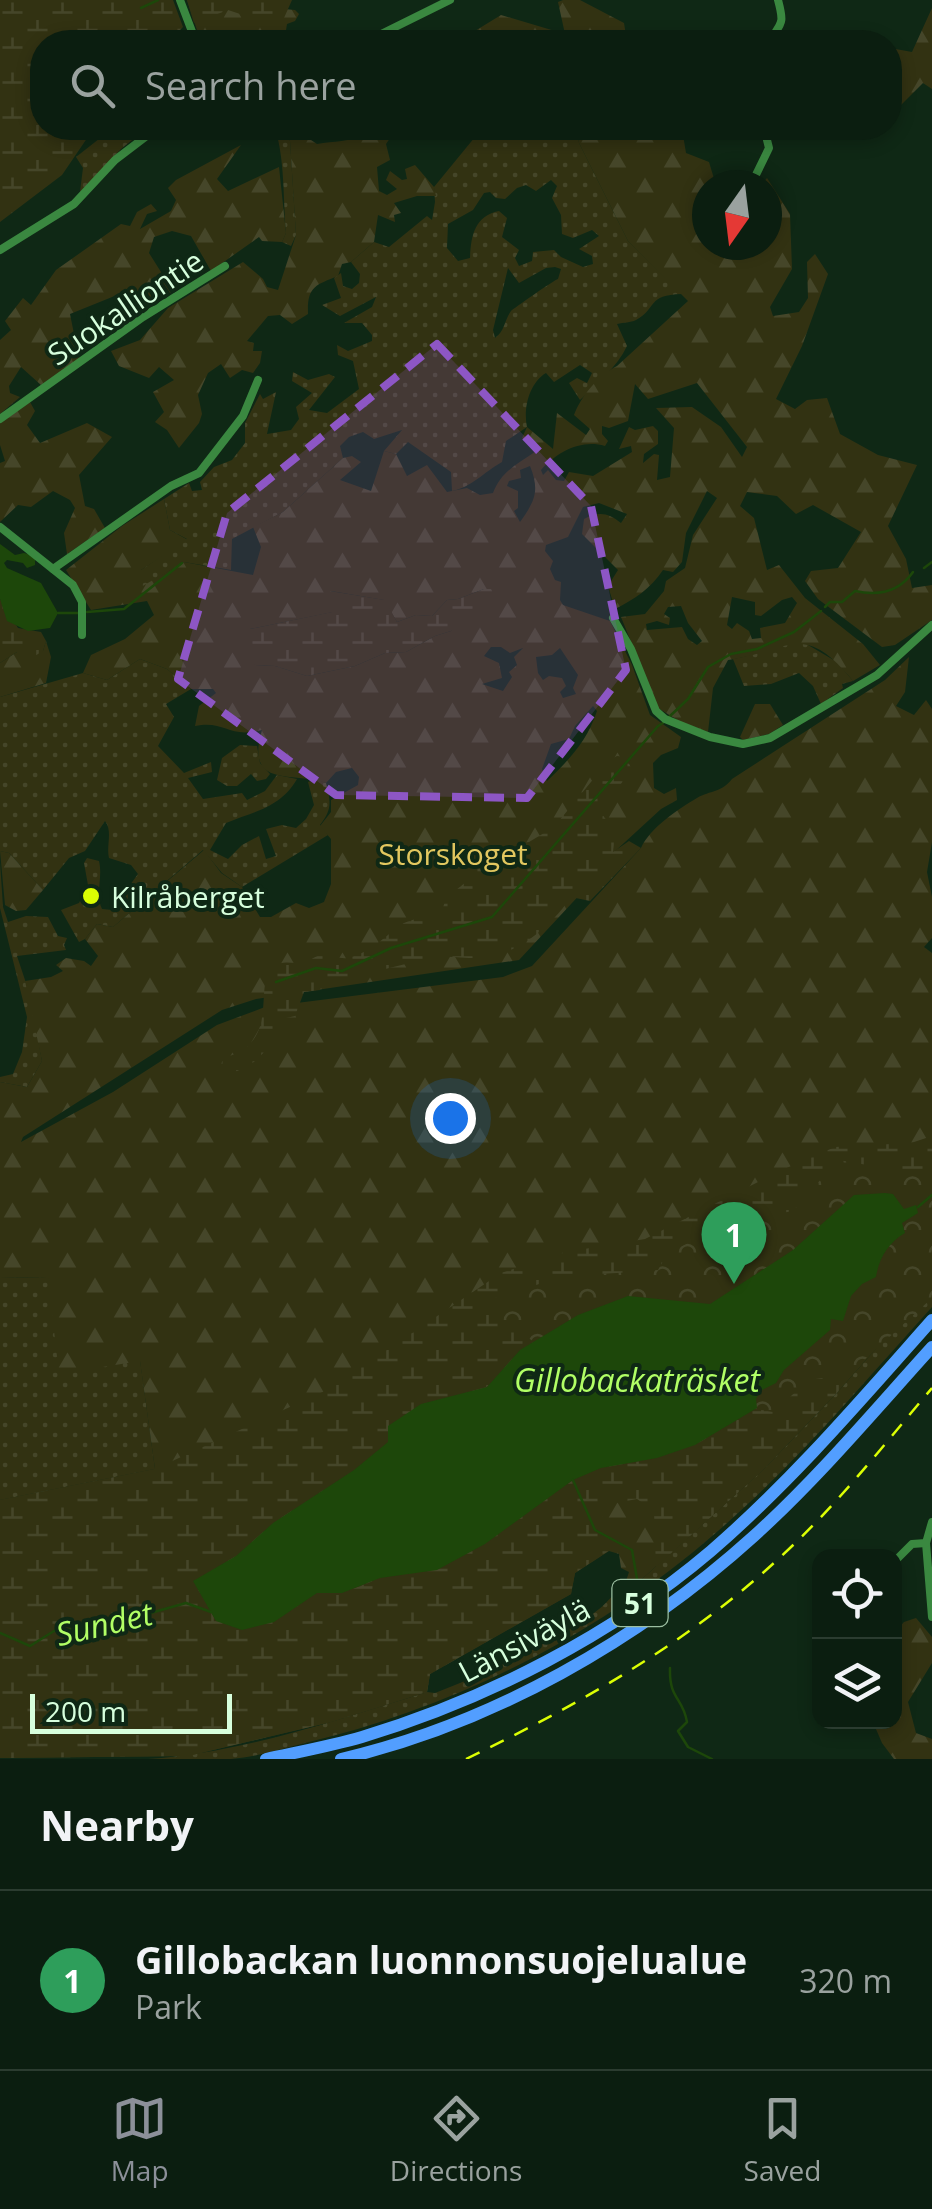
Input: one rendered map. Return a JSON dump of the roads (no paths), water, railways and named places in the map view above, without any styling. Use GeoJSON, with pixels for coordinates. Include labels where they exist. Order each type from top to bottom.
{"type":"FeatureCollection","features":[{"type":"Feature","properties":{"kind":"highway","name":"Länsiväylä"},"geometry":{"type":"LineString","coordinates":[[266,1759],[360,1738],[454,1704],[552,1657],[666,1586],[739,1526],[810,1458],[932,1320]]}},
{"type":"Feature","properties":{"kind":"highway","name":"Länsiväylä"},"geometry":{"type":"LineString","coordinates":[[340,1759],[420,1736],[512,1698],[599,1651],[643,1622],[718,1567],[784,1508],[932,1347]]}},
{"type":"Feature","properties":{"kind":"street"},"geometry":{"type":"LineString","coordinates":[[180,0],[191,30]]}},
{"type":"Feature","properties":{"kind":"street"},"geometry":{"type":"LineString","coordinates":[[389,30],[450,0]]}},
{"type":"Feature","properties":{"kind":"street"},"geometry":{"type":"LineString","coordinates":[[778,0],[783,19],[779,30]]}},
{"type":"Feature","properties":{"kind":"street"},"geometry":{"type":"LineString","coordinates":[[0,250],[74,204],[115,160],[142,140]]}},
{"type":"Feature","properties":{"kind":"street"},"geometry":{"type":"LineString","coordinates":[[758,170],[769,148],[767,140]]}},
{"type":"Feature","properties":{"kind":"street","name":"Suokalliontie"},"geometry":{"type":"LineString","coordinates":[[0,419],[142,318],[225,266]]}},
{"type":"Feature","properties":{"kind":"street"},"geometry":{"type":"LineString","coordinates":[[54,569],[170,486],[198,473],[243,416],[258,380]]}},
{"type":"Feature","properties":{"kind":"street"},"geometry":{"type":"LineString","coordinates":[[0,527],[79,592],[82,635]]}},
{"type":"Feature","properties":{"kind":"street"},"geometry":{"type":"LineString","coordinates":[[613,618],[631,649],[656,712],[710,737],[743,744],[770,738],[877,675],[932,625]]}},
{"type":"Feature","properties":{"kind":"street"},"geometry":{"type":"LineString","coordinates":[[928,1614],[926,1543],[932,1522]]}},
{"type":"Feature","properties":{"kind":"street"},"geometry":{"type":"LineString","coordinates":[[902,1554],[912,1544],[926,1543]]}},
{"type":"Feature","properties":{"kind":"water"},"geometry":{"type":"Polygon","coordinates":[[[0,544],[15,555],[35,556],[35,565],[27,568],[23,563],[4,563],[41,583],[58,613],[50,628],[28,631],[7,621],[0,599],[0,544]]]}},
{"type":"Feature","properties":{"kind":"water","name":"Gillobackaträsket"},"geometry":{"type":"Polygon","coordinates":[[[893,1194],[904,1209],[916,1205],[918,1213],[902,1223],[905,1233],[885,1252],[876,1277],[851,1296],[843,1321],[831,1319],[830,1330],[784,1370],[776,1383],[760,1391],[757,1408],[695,1445],[657,1458],[601,1468],[573,1480],[485,1544],[437,1570],[380,1578],[342,1593],[317,1593],[274,1622],[242,1630],[216,1621],[193,1581],[236,1556],[273,1523],[354,1470],[388,1442],[388,1426],[421,1404],[487,1387],[520,1350],[578,1315],[628,1296],[710,1304],[793,1250],[854,1195],[893,1194]]]}},
{"type":"Feature","properties":{"kind":"waterway"},"geometry":{"type":"LineString","coordinates":[[141,8],[158,0]]}},
{"type":"Feature","properties":{"kind":"waterway"},"geometry":{"type":"LineString","coordinates":[[924,568],[932,562]]}},
{"type":"Feature","properties":{"kind":"waterway"},"geometry":{"type":"LineString","coordinates":[[87,612],[124,609],[182,563]]}},
{"type":"Feature","properties":{"kind":"waterway"},"geometry":{"type":"LineString","coordinates":[[825,607],[830,602],[842,602],[855,591],[872,593],[895,588],[913,572]]}},
{"type":"Feature","properties":{"kind":"waterway"},"geometry":{"type":"LineString","coordinates":[[669,717],[688,699],[708,667],[731,654],[757,649],[794,632],[821,611]]}},
{"type":"Feature","properties":{"kind":"waterway"},"geometry":{"type":"LineString","coordinates":[[58,613],[78,613]]}},
{"type":"Feature","properties":{"kind":"waterway"},"geometry":{"type":"LineString","coordinates":[[276,982],[316,968],[342,971],[391,948],[492,917],[663,723]]}},
{"type":"Feature","properties":{"kind":"waterway"},"geometry":{"type":"LineString","coordinates":[[918,1207],[932,1195]]}},
{"type":"Feature","properties":{"kind":"waterway"},"geometry":{"type":"LineString","coordinates":[[573,1480],[595,1530],[632,1550],[637,1579],[634,1598]]}},
{"type":"Feature","properties":{"kind":"waterway","name":"Sundet"},"geometry":{"type":"LineString","coordinates":[[0,1633],[30,1646],[54,1631],[108,1626],[133,1611],[147,1614],[186,1603],[211,1612]]}},
{"type":"Feature","properties":{"kind":"waterway"},"geometry":{"type":"LineString","coordinates":[[670,1668],[674,1693],[687,1722],[678,1731],[688,1747],[712,1759]]}},
{"type":"Feature","properties":{"kind":"railway"},"geometry":{"type":"LineString","coordinates":[[466,1759],[637,1666],[754,1581],[809,1529],[932,1388]]}},
{"type":"Feature","properties":{"kind":"place","name":"Kilråberget"},"geometry":{"type":"Point","coordinates":[91,896]}},
{"type":"Feature","properties":{"kind":"place","name":"Gillobackan luonnonsuojelualue"},"geometry":{"type":"Point","coordinates":[734,1284]}},
{"type":"Feature","properties":{"kind":"park label","name":"Storskoget"},"geometry":{"type":"Point","coordinates":[453,853]}}]}
